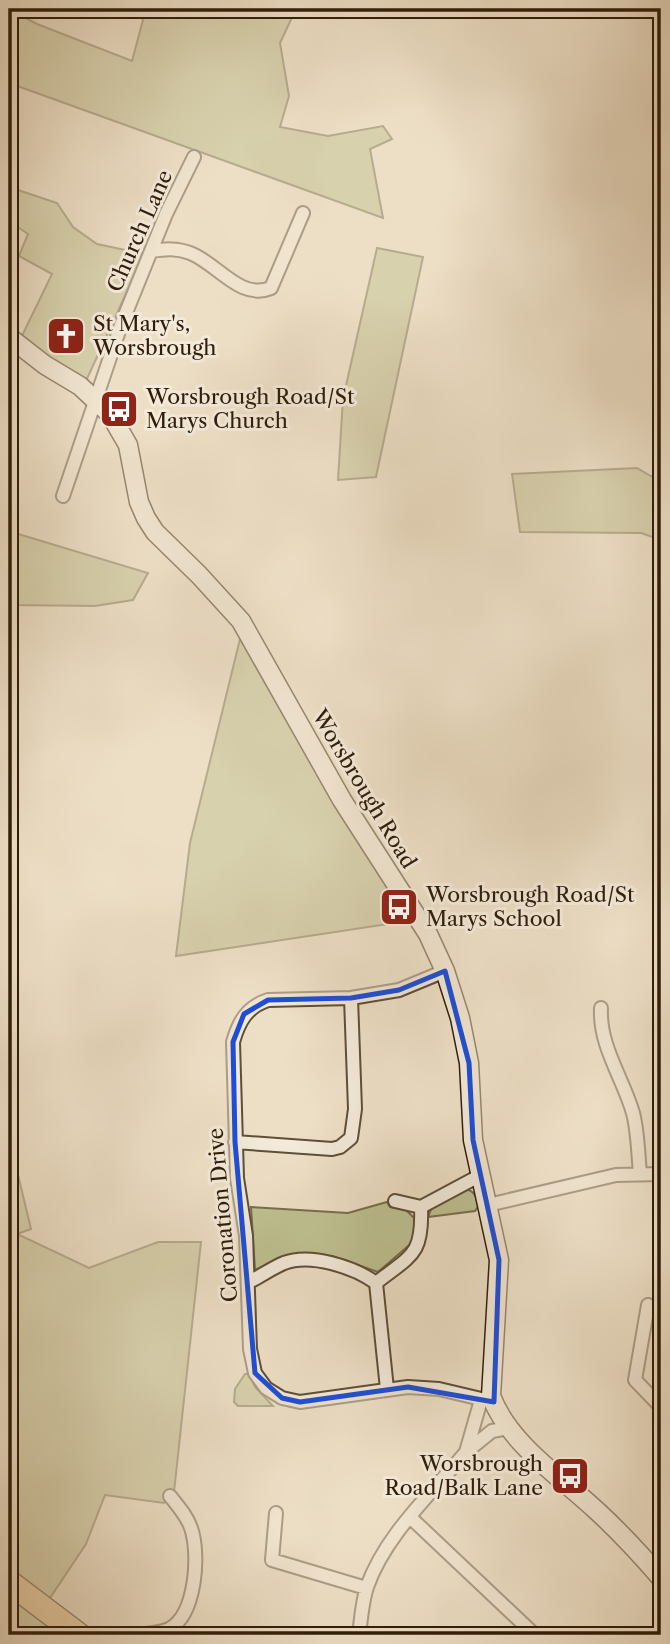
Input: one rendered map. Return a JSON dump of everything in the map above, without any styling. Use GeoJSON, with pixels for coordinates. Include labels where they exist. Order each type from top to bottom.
{"type":"FeatureCollection","features":[{"type":"Feature","properties":{"kind":"highway"},"geometry":{"type":"LineString","coordinates":[[9,1582],[79,1635]]}},
{"type":"Feature","properties":{"kind":"street","name":"Church Lane"},"geometry":{"type":"LineString","coordinates":[[63,496],[97,400],[104,369],[152,251],[194,158]]}},
{"type":"Feature","properties":{"kind":"street"},"geometry":{"type":"LineString","coordinates":[[152,251],[170,248],[189,253],[207,261],[237,285],[261,292],[271,288],[303,213]]}},
{"type":"Feature","properties":{"kind":"street","name":"Worsbrough Road"},"geometry":{"type":"LineString","coordinates":[[9,337],[97,400],[110,414],[128,445],[139,502],[146,518],[155,532],[200,575],[241,621],[342,800],[428,934],[445,971],[460,1018],[469,1063],[473,1140],[499,1260],[499,1301],[487,1401],[509,1428],[600,1513],[661,1578]]}},
{"type":"Feature","properties":{"kind":"street","name":"Coronation Drive"},"geometry":{"type":"LineString","coordinates":[[445,971],[399,989],[351,998],[268,1000],[256,1004],[244,1014],[233,1042],[235,1142],[249,1282],[250,1349],[255,1373],[266,1388],[282,1398],[300,1402],[387,1389],[439,1389],[487,1401]]}},
{"type":"Feature","properties":{"kind":"street"},"geometry":{"type":"LineString","coordinates":[[235,1142],[332,1149],[341,1147],[351,1138],[355,1109],[351,998]]}},
{"type":"Feature","properties":{"kind":"street"},"geometry":{"type":"LineString","coordinates":[[601,1009],[600,1023],[613,1065],[633,1113],[640,1173]]}},
{"type":"Feature","properties":{"kind":"street"},"geometry":{"type":"LineString","coordinates":[[488,1205],[616,1175],[661,1174]]}},
{"type":"Feature","properties":{"kind":"street"},"geometry":{"type":"LineString","coordinates":[[395,1201],[421,1207],[479,1176]]}},
{"type":"Feature","properties":{"kind":"street"},"geometry":{"type":"LineString","coordinates":[[376,1283],[418,1250],[421,1207]]}},
{"type":"Feature","properties":{"kind":"street"},"geometry":{"type":"LineString","coordinates":[[249,1282],[287,1262],[317,1261],[350,1269],[376,1283]]}},
{"type":"Feature","properties":{"kind":"street"},"geometry":{"type":"LineString","coordinates":[[376,1283],[387,1389]]}},
{"type":"Feature","properties":{"kind":"street"},"geometry":{"type":"LineString","coordinates":[[648,1304],[635,1380],[661,1407]]}},
{"type":"Feature","properties":{"kind":"street"},"geometry":{"type":"LineString","coordinates":[[466,1452],[487,1401]]}},
{"type":"Feature","properties":{"kind":"street"},"geometry":{"type":"LineString","coordinates":[[359,1635],[366,1588],[380,1560],[410,1517],[466,1452],[492,1431],[509,1428]]}},
{"type":"Feature","properties":{"kind":"street"},"geometry":{"type":"LineString","coordinates":[[131,1635],[169,1629],[183,1617],[192,1587],[197,1553],[191,1528],[170,1496]]}},
{"type":"Feature","properties":{"kind":"street"},"geometry":{"type":"LineString","coordinates":[[276,1513],[272,1560],[366,1588]]}},
{"type":"Feature","properties":{"kind":"street"},"geometry":{"type":"LineString","coordinates":[[410,1517],[535,1635]]}},
{"type":"Feature","properties":{"kind":"highlighted area"},"geometry":{"type":"Polygon","coordinates":[[[445,971],[469,1063],[473,1140],[499,1260],[494,1402],[408,1387],[300,1402],[282,1398],[255,1373],[235,1142],[233,1042],[244,1014],[268,1000],[351,998],[399,990],[445,971]]]}},
{"type":"Feature","properties":{"kind":"green space"},"geometry":{"type":"Polygon","coordinates":[[[9,9],[37,24],[132,61],[143,20],[137,9],[296,9],[280,43],[289,96],[280,127],[328,136],[383,126],[392,139],[370,149],[383,218],[9,83],[9,9]]]}},
{"type":"Feature","properties":{"kind":"green space"},"geometry":{"type":"Polygon","coordinates":[[[15,189],[57,203],[73,227],[97,244],[144,254],[86,381],[20,340],[52,274],[19,256],[28,234],[9,221],[9,203],[15,189]]]}},
{"type":"Feature","properties":{"kind":"green space"},"geometry":{"type":"Polygon","coordinates":[[[377,248],[423,257],[376,477],[338,480],[343,399],[377,248]]]}},
{"type":"Feature","properties":{"kind":"green space"},"geometry":{"type":"Polygon","coordinates":[[[637,468],[661,482],[661,540],[641,533],[520,532],[512,474],[637,468]]]}},
{"type":"Feature","properties":{"kind":"green space"},"geometry":{"type":"Polygon","coordinates":[[[9,533],[148,573],[133,600],[95,606],[9,605],[9,533]]]}},
{"type":"Feature","properties":{"kind":"green space"},"geometry":{"type":"Polygon","coordinates":[[[240,639],[408,921],[176,956],[190,843],[240,639]]]}},
{"type":"Feature","properties":{"kind":"green space"},"geometry":{"type":"Polygon","coordinates":[[[9,1137],[31,1229],[17,1234],[89,1268],[158,1242],[201,1242],[174,1492],[164,1503],[105,1495],[86,1544],[48,1601],[9,1571],[9,1137]]]}},
{"type":"Feature","properties":{"kind":"green space"},"geometry":{"type":"Polygon","coordinates":[[[462,1189],[471,1191],[475,1196],[479,1205],[475,1211],[428,1217],[432,1207],[462,1189]]]}},
{"type":"Feature","properties":{"kind":"green space"},"geometry":{"type":"Polygon","coordinates":[[[387,1202],[390,1207],[406,1210],[415,1219],[415,1240],[378,1272],[332,1256],[286,1255],[255,1270],[251,1207],[348,1213],[387,1202]]]}},
{"type":"Feature","properties":{"kind":"green space"},"geometry":{"type":"Polygon","coordinates":[[[245,1374],[249,1374],[255,1387],[273,1406],[238,1406],[234,1402],[235,1389],[245,1374]]]}},
{"type":"Feature","properties":{"kind":"green space"},"geometry":{"type":"Polygon","coordinates":[[[9,1596],[61,1635],[9,1635],[9,1596]]]}},
{"type":"Feature","properties":{"kind":"place","name":"St Mary's, Worsbrough"},"geometry":{"type":"Point","coordinates":[66,336]}},
{"type":"Feature","properties":{"kind":"place","name":"Worsbrough Road/St Marys Church"},"geometry":{"type":"Point","coordinates":[119,409]}},
{"type":"Feature","properties":{"kind":"place","name":"Worsbrough Road/St Marys School"},"geometry":{"type":"Point","coordinates":[399,907]}},
{"type":"Feature","properties":{"kind":"place","name":"Worsbrough Road/Balk Lane"},"geometry":{"type":"Point","coordinates":[570,1476]}}]}
